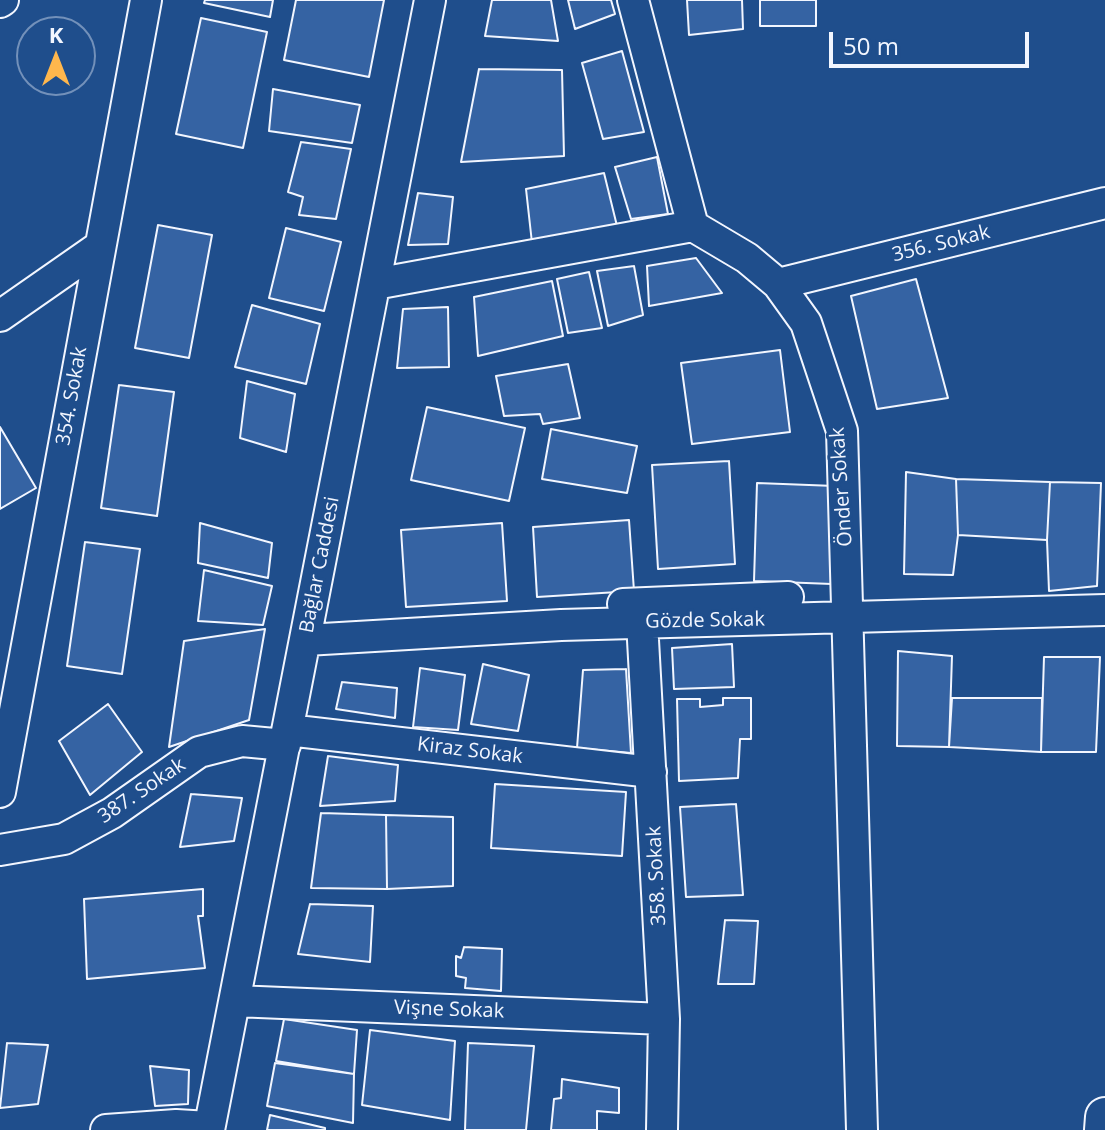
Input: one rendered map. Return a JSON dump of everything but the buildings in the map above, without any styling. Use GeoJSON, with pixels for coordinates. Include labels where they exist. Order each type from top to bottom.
{"type":"FeatureCollection","features":[{"type":"Feature","properties":{"kind":"main road"},"geometry":{"type":"LineString","coordinates":[[1104,1130],[1105,1117]]}},
{"type":"Feature","properties":{"kind":"street","name":"354. Sokak"},"geometry":{"type":"LineString","coordinates":[[0,792],[5,720],[146,0]]}},
{"type":"Feature","properties":{"kind":"street","name":"Bağlar Caddesi"},"geometry":{"type":"LineString","coordinates":[[209,1128],[430,0]]}},
{"type":"Feature","properties":{"kind":"street"},"geometry":{"type":"LineString","coordinates":[[375,284],[693,226],[633,0]]}},
{"type":"Feature","properties":{"kind":"street","name":"356. Sokak"},"geometry":{"type":"LineString","coordinates":[[778,284],[1105,203]]}},
{"type":"Feature","properties":{"kind":"street","name":"Önder Sokak"},"geometry":{"type":"LineString","coordinates":[[693,226],[747,258],[778,284],[806,323],[842,431],[862,1130]]}},
{"type":"Feature","properties":{"kind":"street"},"geometry":{"type":"LineString","coordinates":[[0,316],[99,247]]}},
{"type":"Feature","properties":{"kind":"street"},"geometry":{"type":"LineString","coordinates":[[561,625],[581,611],[636,602],[788,597]]}},
{"type":"Feature","properties":{"kind":"street","name":"Gözde Sokak"},"geometry":{"type":"LineString","coordinates":[[306,640],[561,625],[1105,610]]}},
{"type":"Feature","properties":{"kind":"street","name":"358. Sokak"},"geometry":{"type":"LineString","coordinates":[[642,622],[664,1019],[662,1130]]}},
{"type":"Feature","properties":{"kind":"street","name":"Kiraz Sokak"},"geometry":{"type":"LineString","coordinates":[[286,738],[651,772]]}},
{"type":"Feature","properties":{"kind":"street","name":"387. Sokak"},"geometry":{"type":"LineString","coordinates":[[0,850],[64,839],[112,813],[199,752],[242,741],[286,738]]}},
{"type":"Feature","properties":{"kind":"street","name":"Vişne Sokak"},"geometry":{"type":"LineString","coordinates":[[235,1001],[664,1019]]}},
{"type":"Feature","properties":{"kind":"street"},"geometry":{"type":"LineString","coordinates":[[106,1130],[176,1125],[209,1128]]}}]}
